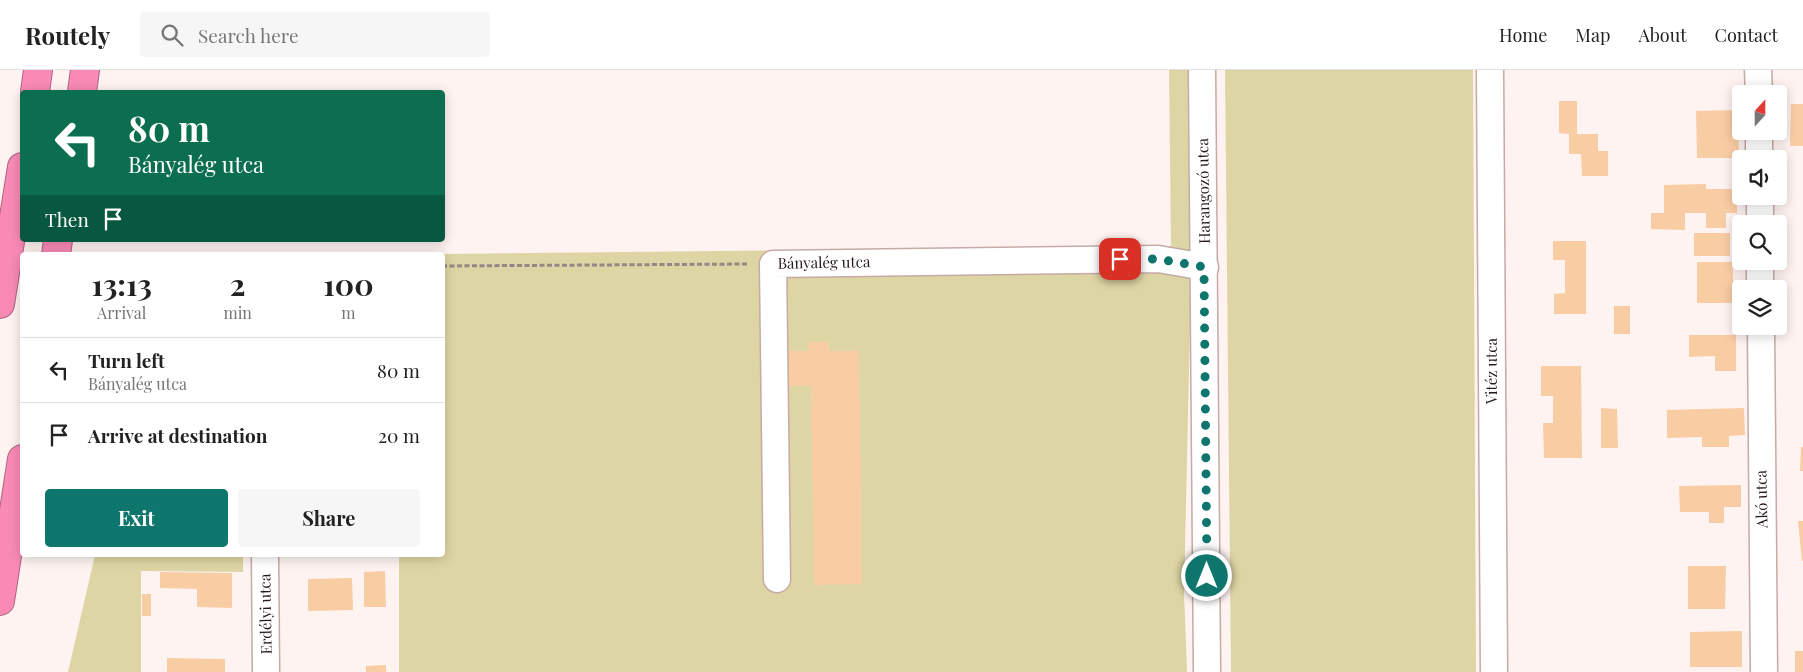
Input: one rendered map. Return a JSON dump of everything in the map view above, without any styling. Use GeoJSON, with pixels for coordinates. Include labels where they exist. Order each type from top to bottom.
{"type":"FeatureCollection","features":[{"type":"Feature","properties":{"kind":"highway"},"geometry":{"type":"LineString","coordinates":[[35,90],[38,70]]}},
{"type":"Feature","properties":{"kind":"highway"},"geometry":{"type":"LineString","coordinates":[[82,90],[85,70]]}},
{"type":"Feature","properties":{"kind":"highway"},"geometry":{"type":"LineString","coordinates":[[0,304],[20,179]]}},
{"type":"Feature","properties":{"kind":"highway"},"geometry":{"type":"LineString","coordinates":[[0,601],[20,472]]}},
{"type":"Feature","properties":{"kind":"street","name":"Harangozó utca"},"geometry":{"type":"LineString","coordinates":[[1202,70],[1207,672]]}},
{"type":"Feature","properties":{"kind":"street","name":"Vitéz utca"},"geometry":{"type":"LineString","coordinates":[[1490,70],[1494,672]]}},
{"type":"Feature","properties":{"kind":"street"},"geometry":{"type":"LineString","coordinates":[[1758,70],[1759,85]]}},
{"type":"Feature","properties":{"kind":"street","name":"Bányalég utca"},"geometry":{"type":"LineString","coordinates":[[773,264],[1158,259],[1204,267]]}},
{"type":"Feature","properties":{"kind":"street"},"geometry":{"type":"LineString","coordinates":[[773,264],[777,578]]}},
{"type":"Feature","properties":{"kind":"street","name":"Akó utca"},"geometry":{"type":"LineString","coordinates":[[1761,335],[1764,672]]}},
{"type":"Feature","properties":{"kind":"street","name":"Erdélyi utca"},"geometry":{"type":"LineString","coordinates":[[265,557],[266,672]]}},
{"type":"Feature","properties":{"kind":"path","name":"Bányalég utca"},"geometry":{"type":"LineString","coordinates":[[445,266],[773,264]]}},
{"type":"Feature","properties":{"kind":"shaded area"},"geometry":{"type":"Polygon","coordinates":[[[1169,70],[1191,70],[1191,282],[1184,592],[1187,672],[399,672],[399,557],[445,557],[445,254],[1171,246],[1169,70]]]}},
{"type":"Feature","properties":{"kind":"shaded area"},"geometry":{"type":"Polygon","coordinates":[[[1225,70],[1473,70],[1476,672],[1231,672],[1225,70]]]}},
{"type":"Feature","properties":{"kind":"shaded area"},"geometry":{"type":"Polygon","coordinates":[[[95,557],[243,557],[243,572],[141,571],[141,672],[68,672],[95,557]]]}},
{"type":"Feature","properties":{"kind":"building"},"geometry":{"type":"Polygon","coordinates":[[[1559,101],[1577,101],[1577,134],[1598,134],[1598,151],[1608,151],[1608,176],[1582,176],[1581,154],[1569,154],[1569,134],[1559,133],[1559,101]]]}},
{"type":"Feature","properties":{"kind":"building"},"geometry":{"type":"Polygon","coordinates":[[[1791,104],[1803,104],[1803,146],[1790,146],[1791,104]]]}},
{"type":"Feature","properties":{"kind":"building"},"geometry":{"type":"Polygon","coordinates":[[[1732,110],[1732,140],[1739,140],[1739,150],[1732,150],[1732,158],[1697,158],[1696,111],[1732,110]]]}},
{"type":"Feature","properties":{"kind":"building"},"geometry":{"type":"Polygon","coordinates":[[[1706,184],[1706,189],[1732,189],[1732,205],[1737,205],[1737,213],[1726,213],[1726,228],[1706,228],[1706,213],[1685,213],[1685,230],[1651,229],[1651,213],[1664,213],[1664,185],[1706,184]]]}},
{"type":"Feature","properties":{"kind":"building"},"geometry":{"type":"Polygon","coordinates":[[[1694,233],[1730,233],[1730,256],[1694,256],[1694,233]]]}},
{"type":"Feature","properties":{"kind":"building"},"geometry":{"type":"Polygon","coordinates":[[[1553,241],[1586,241],[1586,314],[1554,314],[1554,294],[1565,293],[1565,260],[1553,260],[1553,241]]]}},
{"type":"Feature","properties":{"kind":"building"},"geometry":{"type":"Polygon","coordinates":[[[1697,262],[1732,262],[1732,303],[1697,303],[1697,262]]]}},
{"type":"Feature","properties":{"kind":"building"},"geometry":{"type":"Polygon","coordinates":[[[1614,306],[1630,306],[1630,334],[1614,334],[1614,306]]]}},
{"type":"Feature","properties":{"kind":"building"},"geometry":{"type":"Polygon","coordinates":[[[1689,335],[1736,335],[1736,371],[1715,371],[1715,356],[1689,357],[1689,335]]]}},
{"type":"Feature","properties":{"kind":"building"},"geometry":{"type":"Polygon","coordinates":[[[808,342],[829,342],[829,351],[859,351],[862,584],[814,585],[811,386],[787,386],[786,351],[809,351],[808,342]]]}},
{"type":"Feature","properties":{"kind":"building"},"geometry":{"type":"Polygon","coordinates":[[[1541,366],[1581,366],[1582,458],[1544,458],[1543,423],[1553,423],[1553,396],[1541,396],[1541,366]]]}},
{"type":"Feature","properties":{"kind":"building"},"geometry":{"type":"Polygon","coordinates":[[[1601,408],[1617,409],[1618,448],[1601,448],[1601,408]]]}},
{"type":"Feature","properties":{"kind":"building"},"geometry":{"type":"Polygon","coordinates":[[[1744,408],[1745,435],[1729,436],[1729,447],[1702,447],[1702,437],[1667,438],[1667,410],[1744,408]]]}},
{"type":"Feature","properties":{"kind":"building"},"geometry":{"type":"Polygon","coordinates":[[[1801,447],[1803,447],[1803,471],[1800,471],[1801,447]]]}},
{"type":"Feature","properties":{"kind":"building"},"geometry":{"type":"Polygon","coordinates":[[[1741,485],[1741,507],[1724,507],[1724,523],[1709,523],[1709,512],[1680,512],[1679,486],[1741,485]]]}},
{"type":"Feature","properties":{"kind":"building"},"geometry":{"type":"Polygon","coordinates":[[[1798,521],[1803,521],[1803,561],[1802,561],[1798,521]]]}},
{"type":"Feature","properties":{"kind":"building"},"geometry":{"type":"Polygon","coordinates":[[[1688,566],[1726,566],[1725,609],[1688,609],[1688,566]]]}},
{"type":"Feature","properties":{"kind":"building"},"geometry":{"type":"Polygon","coordinates":[[[385,571],[386,607],[364,607],[364,572],[385,571]]]}},
{"type":"Feature","properties":{"kind":"building"},"geometry":{"type":"Polygon","coordinates":[[[160,572],[232,573],[232,608],[197,607],[197,589],[160,588],[160,572]]]}},
{"type":"Feature","properties":{"kind":"building"},"geometry":{"type":"Polygon","coordinates":[[[352,578],[353,610],[308,611],[308,579],[352,578]]]}},
{"type":"Feature","properties":{"kind":"building"},"geometry":{"type":"Polygon","coordinates":[[[142,594],[151,594],[151,616],[142,616],[142,594]]]}},
{"type":"Feature","properties":{"kind":"building"},"geometry":{"type":"Polygon","coordinates":[[[1742,631],[1742,667],[1690,667],[1690,632],[1742,631]]]}},
{"type":"Feature","properties":{"kind":"building"},"geometry":{"type":"Polygon","coordinates":[[[1795,651],[1803,651],[1803,672],[1795,672],[1795,651]]]}},
{"type":"Feature","properties":{"kind":"building"},"geometry":{"type":"Polygon","coordinates":[[[167,658],[225,659],[225,672],[167,672],[167,658]]]}},
{"type":"Feature","properties":{"kind":"building"},"geometry":{"type":"Polygon","coordinates":[[[386,665],[386,672],[366,672],[366,666],[386,665]]]}},
{"type":"Feature","properties":{"kind":"route"},"geometry":{"type":"LineString","coordinates":[[1120,259],[1158,259],[1204,267],[1207,576]]}}]}
